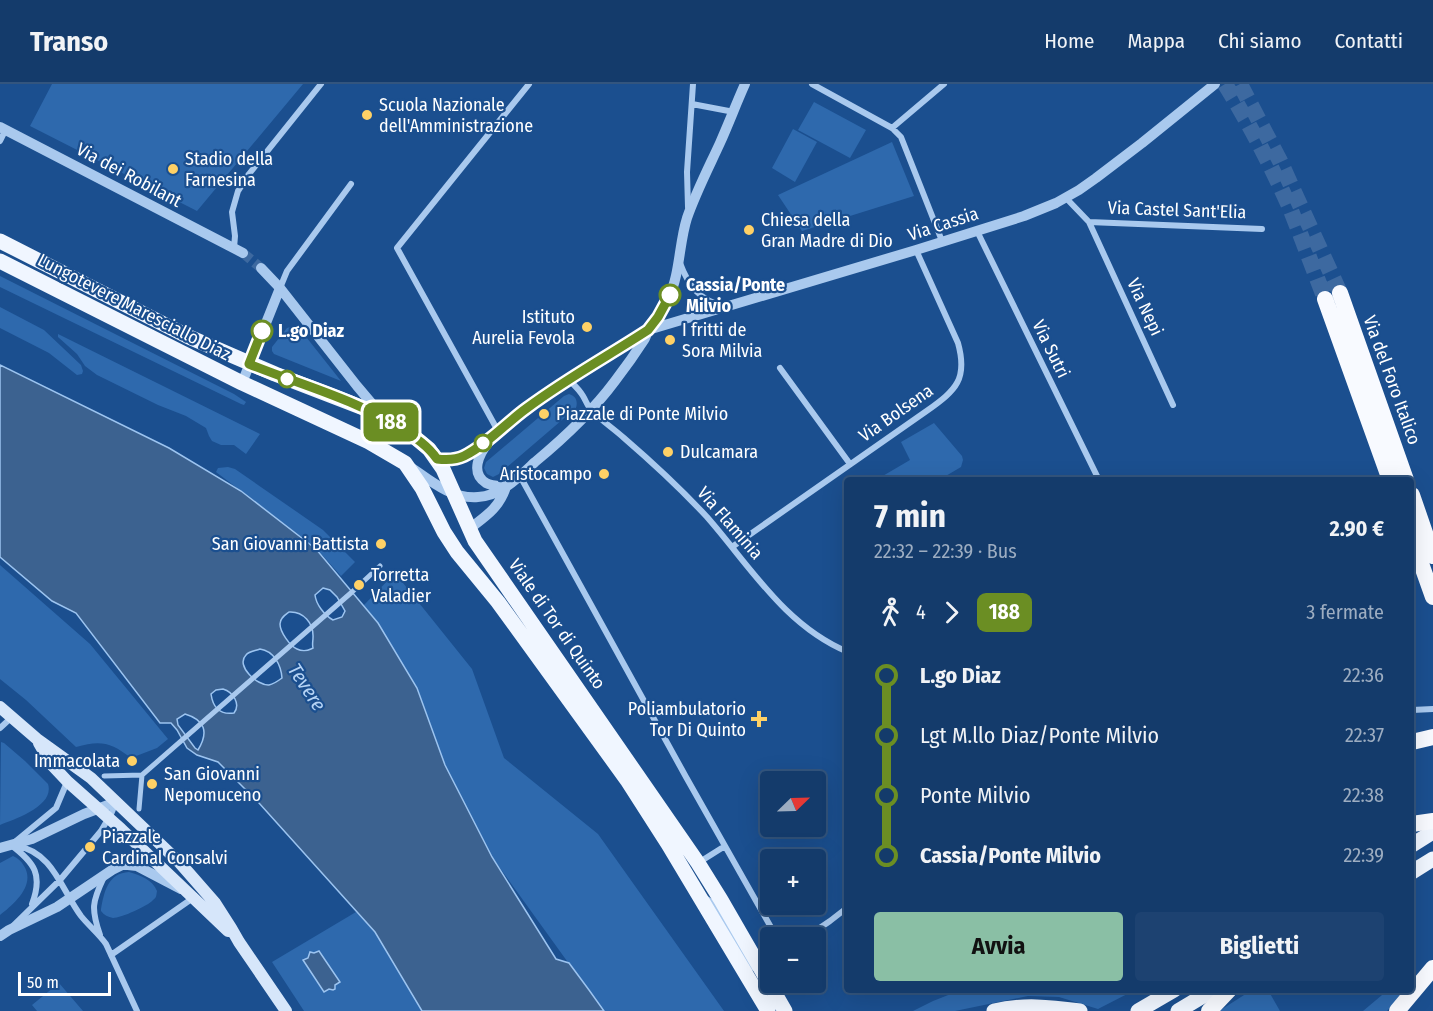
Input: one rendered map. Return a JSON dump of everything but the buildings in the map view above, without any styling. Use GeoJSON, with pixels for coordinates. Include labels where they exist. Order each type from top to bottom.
{"type":"FeatureCollection","features":[{"type":"Feature","properties":{"kind":"highway","name":"Via del Foro Italico"},"geometry":{"type":"LineString","coordinates":[[1389,477],[1333,296],[1405,477]]}},
{"type":"Feature","properties":{"kind":"highway"},"geometry":{"type":"LineString","coordinates":[[1414,502],[1433,539]]}},
{"type":"Feature","properties":{"kind":"highway"},"geometry":{"type":"LineString","coordinates":[[1414,502],[1433,555]]}},
{"type":"Feature","properties":{"kind":"highway"},"geometry":{"type":"LineString","coordinates":[[1414,544],[1433,597]]}},
{"type":"Feature","properties":{"kind":"highway"},"geometry":{"type":"LineString","coordinates":[[1414,742],[1433,737]]}},
{"type":"Feature","properties":{"kind":"highway"},"geometry":{"type":"LineString","coordinates":[[1414,824],[1433,821]]}},
{"type":"Feature","properties":{"kind":"highway"},"geometry":{"type":"LineString","coordinates":[[1414,991],[1433,968]]}},
{"type":"Feature","properties":{"kind":"highway"},"geometry":{"type":"LineString","coordinates":[[1209,1011],[1226,993]]}},
{"type":"Feature","properties":{"kind":"highway"},"geometry":{"type":"LineString","coordinates":[[1397,1011],[1412,993]]}},
{"type":"Feature","properties":{"kind":"main road","name":"Lungotevere Maresciallo Diaz"},"geometry":{"type":"LineString","coordinates":[[0,241],[189,338],[383,417],[419,440],[437,459]]}},
{"type":"Feature","properties":{"kind":"main road","name":"Lungotevere Maresciallo Diaz"},"geometry":{"type":"LineString","coordinates":[[0,261],[242,383],[369,442],[405,463],[422,488],[444,532]]}},
{"type":"Feature","properties":{"kind":"main road","name":"Viale di Tor di Quinto"},"geometry":{"type":"LineString","coordinates":[[437,459],[478,545],[760,955]]}},
{"type":"Feature","properties":{"kind":"main road","name":"Viale di Tor di Quinto"},"geometry":{"type":"LineString","coordinates":[[444,532],[462,560],[498,602],[610,754],[685,872],[768,1011]]}},
{"type":"Feature","properties":{"kind":"main road"},"geometry":{"type":"LineString","coordinates":[[0,707],[37,739],[85,773],[199,883],[221,912],[286,1011]]}},
{"type":"Feature","properties":{"kind":"main road"},"geometry":{"type":"LineString","coordinates":[[37,739],[51,764],[68,782],[239,942]]}},
{"type":"Feature","properties":{"kind":"main road"},"geometry":{"type":"LineString","coordinates":[[1414,844],[1433,832]]}},
{"type":"Feature","properties":{"kind":"main road"},"geometry":{"type":"LineString","coordinates":[[1414,871],[1433,859]]}},
{"type":"Feature","properties":{"kind":"main road","name":"Viale di Tor di Quinto"},"geometry":{"type":"LineString","coordinates":[[778,993],[785,1011]]}},
{"type":"Feature","properties":{"kind":"main road"},"geometry":{"type":"LineString","coordinates":[[1138,1011],[1169,993]]}},
{"type":"Feature","properties":{"kind":"main road"},"geometry":{"type":"LineString","coordinates":[[1178,1011],[1208,993]]}},
{"type":"Feature","properties":{"kind":"main road"},"geometry":{"type":"LineString","coordinates":[[1126,1011],[1153,1002]]}},
{"type":"Feature","properties":{"kind":"main road"},"geometry":{"type":"LineString","coordinates":[[994,1011],[1035,1006],[1080,1011]]}},
{"type":"Feature","properties":{"kind":"street"},"geometry":{"type":"LineString","coordinates":[[238,251],[232,212],[238,191],[321,84]]}},
{"type":"Feature","properties":{"kind":"street"},"geometry":{"type":"LineString","coordinates":[[495,434],[398,248],[528,84]]}},
{"type":"Feature","properties":{"kind":"street"},"geometry":{"type":"LineString","coordinates":[[689,213],[687,172],[693,84]]}},
{"type":"Feature","properties":{"kind":"street"},"geometry":{"type":"LineString","coordinates":[[405,463],[441,488],[455,494],[478,497],[506,487],[569,432],[590,410],[614,382],[644,340],[671,293],[689,213],[745,84]]}},
{"type":"Feature","properties":{"kind":"street"},"geometry":{"type":"LineString","coordinates":[[812,84],[892,128],[903,141],[942,242]]}},
{"type":"Feature","properties":{"kind":"street"},"geometry":{"type":"LineString","coordinates":[[892,128],[944,84]]}},
{"type":"Feature","properties":{"kind":"street","name":"Via Cassia"},"geometry":{"type":"LineString","coordinates":[[648,330],[977,231],[1066,198],[1096,178],[1215,84]]}},
{"type":"Feature","properties":{"kind":"street"},"geometry":{"type":"LineString","coordinates":[[692,104],[734,112]]}},
{"type":"Feature","properties":{"kind":"street"},"geometry":{"type":"LineString","coordinates":[[0,141],[3,128]]}},
{"type":"Feature","properties":{"kind":"street","name":"Via dei Robilant"},"geometry":{"type":"LineString","coordinates":[[3,128],[238,251]]}},
{"type":"Feature","properties":{"kind":"street"},"geometry":{"type":"LineString","coordinates":[[242,383],[287,272],[351,184]]}},
{"type":"Feature","properties":{"kind":"street","name":"Via Castel Sant'Elia"},"geometry":{"type":"LineString","coordinates":[[1066,198],[1089,222],[1262,229]]}},
{"type":"Feature","properties":{"kind":"street","name":"Via Nepi"},"geometry":{"type":"LineString","coordinates":[[1089,222],[1173,405]]}},
{"type":"Feature","properties":{"kind":"street","name":"Via Sutri"},"geometry":{"type":"LineString","coordinates":[[977,231],[1098,477]]}},
{"type":"Feature","properties":{"kind":"street","name":"Via Bolsena"},"geometry":{"type":"LineString","coordinates":[[732,547],[952,391],[958,379],[961,364],[958,343],[916,250]]}},
{"type":"Feature","properties":{"kind":"street"},"geometry":{"type":"LineString","coordinates":[[679,256],[687,280],[694,291],[710,302],[726,306]]}},
{"type":"Feature","properties":{"kind":"street"},"geometry":{"type":"LineString","coordinates":[[261,268],[280,288],[383,417]]}},
{"type":"Feature","properties":{"kind":"street"},"geometry":{"type":"LineString","coordinates":[[437,459],[465,456],[526,408],[568,379],[648,330]]}},
{"type":"Feature","properties":{"kind":"street"},"geometry":{"type":"LineString","coordinates":[[780,368],[850,464]]}},
{"type":"Feature","properties":{"kind":"street"},"geometry":{"type":"LineString","coordinates":[[568,379],[579,390],[590,410]]}},
{"type":"Feature","properties":{"kind":"street","name":"Via Flaminia"},"geometry":{"type":"LineString","coordinates":[[590,410],[682,491],[795,619],[815,634],[844,650]]}},
{"type":"Feature","properties":{"kind":"street"},"geometry":{"type":"LineString","coordinates":[[495,434],[483,449],[477,471],[486,483],[506,487]]}},
{"type":"Feature","properties":{"kind":"street","name":"Viale di Tor di Quinto"},"geometry":{"type":"LineString","coordinates":[[520,476],[771,927]]}},
{"type":"Feature","properties":{"kind":"street"},"geometry":{"type":"LineString","coordinates":[[469,529],[494,509],[501,500],[506,487]]}},
{"type":"Feature","properties":{"kind":"street"},"geometry":{"type":"LineString","coordinates":[[104,776],[142,775],[380,566]]}},
{"type":"Feature","properties":{"kind":"street"},"geometry":{"type":"LineString","coordinates":[[1414,710],[1433,709]]}},
{"type":"Feature","properties":{"kind":"street"},"geometry":{"type":"LineString","coordinates":[[0,728],[12,717]]}},
{"type":"Feature","properties":{"kind":"street"},"geometry":{"type":"LineString","coordinates":[[139,809],[142,775]]}},
{"type":"Feature","properties":{"kind":"street"},"geometry":{"type":"LineString","coordinates":[[5,846],[51,813],[68,782]]}},
{"type":"Feature","properties":{"kind":"street"},"geometry":{"type":"LineString","coordinates":[[5,846],[32,839],[116,802]]}},
{"type":"Feature","properties":{"kind":"street"},"geometry":{"type":"LineString","coordinates":[[4,933],[60,880],[101,831],[116,802]]}},
{"type":"Feature","properties":{"kind":"street"},"geometry":{"type":"LineString","coordinates":[[5,846],[24,847],[35,853],[52,868],[69,900],[82,918],[100,936]]}},
{"type":"Feature","properties":{"kind":"street"},"geometry":{"type":"LineString","coordinates":[[5,846],[29,860],[33,865],[37,876],[36,890],[30,908]]}},
{"type":"Feature","properties":{"kind":"street"},"geometry":{"type":"LineString","coordinates":[[685,872],[725,846]]}},
{"type":"Feature","properties":{"kind":"street"},"geometry":{"type":"LineString","coordinates":[[4,933],[43,915],[122,865],[146,870],[190,895],[111,955]]}},
{"type":"Feature","properties":{"kind":"street"},"geometry":{"type":"LineString","coordinates":[[105,875],[93,906],[94,918],[100,936],[136,1011]]}},
{"type":"Feature","properties":{"kind":"street","name":"Viale di Tor di Quinto"},"geometry":{"type":"LineString","coordinates":[[699,895],[713,903],[751,967],[755,968],[760,965]]}},
{"type":"Feature","properties":{"kind":"street"},"geometry":{"type":"LineString","coordinates":[[821,927],[844,910]]}},
{"type":"Feature","properties":{"kind":"shaded area","name":"Stadio della Farnesina"},"geometry":{"type":"Polygon","coordinates":[[[52,84],[303,84],[197,211],[30,126],[52,84]]]}},
{"type":"Feature","properties":{"kind":"shaded area"},"geometry":{"type":"Polygon","coordinates":[[[814,102],[866,130],[850,158],[798,130],[814,102]]]}},
{"type":"Feature","properties":{"kind":"shaded area"},"geometry":{"type":"Polygon","coordinates":[[[793,129],[817,142],[795,182],[772,168],[793,129]]]}},
{"type":"Feature","properties":{"kind":"shaded area"},"geometry":{"type":"Polygon","coordinates":[[[892,142],[914,196],[802,231],[778,195],[892,142]]]}},
{"type":"Feature","properties":{"kind":"shaded area"},"geometry":{"type":"Polygon","coordinates":[[[0,276],[246,402],[244,405],[241,404],[0,287],[0,276]]]}},
{"type":"Feature","properties":{"kind":"shaded area"},"geometry":{"type":"Polygon","coordinates":[[[0,307],[44,330],[81,365],[82,374],[77,375],[49,353],[0,328],[0,307]]]}},
{"type":"Feature","properties":{"kind":"shaded area"},"geometry":{"type":"Polygon","coordinates":[[[294,326],[299,328],[341,381],[274,354],[272,347],[287,328],[294,326]]]}},
{"type":"Feature","properties":{"kind":"shaded area"},"geometry":{"type":"Polygon","coordinates":[[[58,334],[260,434],[246,454],[234,445],[221,445],[212,441],[206,428],[186,416],[97,375],[85,366],[77,354],[58,337],[58,334]]]}},
{"type":"Feature","properties":{"kind":"shaded area"},"geometry":{"type":"Polygon","coordinates":[[[569,394],[576,399],[576,408],[499,474],[493,477],[487,474],[484,468],[486,462],[569,394]]]}},
{"type":"Feature","properties":{"kind":"shaded area"},"geometry":{"type":"Polygon","coordinates":[[[934,423],[962,456],[961,467],[944,477],[881,477],[910,460],[901,442],[934,423]]]}},
{"type":"Feature","properties":{"kind":"shaded area"},"geometry":{"type":"Polygon","coordinates":[[[218,468],[235,469],[323,530],[355,562],[341,576],[316,548],[216,472],[218,468]]]}},
{"type":"Feature","properties":{"kind":"shaded area"},"geometry":{"type":"Polygon","coordinates":[[[0,565],[90,644],[168,739],[157,748],[131,758],[105,744],[76,747],[0,679],[0,565]]]}},
{"type":"Feature","properties":{"kind":"shaded area"},"geometry":{"type":"Polygon","coordinates":[[[395,573],[472,669],[504,758],[598,834],[724,1011],[603,1011],[492,857],[445,765],[417,688],[363,606],[395,573]]]}},
{"type":"Feature","properties":{"kind":"shaded area"},"geometry":{"type":"Polygon","coordinates":[[[1,742],[25,761],[48,784],[49,792],[40,805],[0,825],[1,742]]]}},
{"type":"Feature","properties":{"kind":"shaded area"},"geometry":{"type":"Polygon","coordinates":[[[13,856],[24,866],[27,880],[22,894],[0,915],[0,863],[13,856]]]}},
{"type":"Feature","properties":{"kind":"shaded area"},"geometry":{"type":"Polygon","coordinates":[[[129,872],[149,881],[157,891],[156,897],[128,914],[113,918],[108,916],[101,909],[108,884],[116,876],[129,872]]]}},
{"type":"Feature","properties":{"kind":"shaded area"},"geometry":{"type":"Polygon","coordinates":[[[356,912],[375,932],[422,1011],[304,1011],[272,962],[356,912]]]}},
{"type":"Feature","properties":{"kind":"shaded area"},"geometry":{"type":"Polygon","coordinates":[[[59,983],[83,1011],[37,1011],[32,1005],[59,983]]]}},
{"type":"Feature","properties":{"kind":"shaded area"},"geometry":{"type":"Polygon","coordinates":[[[953,993],[1129,993],[1098,1009],[1059,997],[1028,996],[955,1011],[913,1011],[953,993]]]}},
{"type":"Feature","properties":{"kind":"shaded area"},"geometry":{"type":"Polygon","coordinates":[[[1247,993],[1270,993],[1280,1011],[1219,1011],[1247,993]]]}},
{"type":"Feature","properties":{"kind":"shaded area"},"geometry":{"type":"Polygon","coordinates":[[[1384,993],[1403,993],[1387,1011],[1363,1011],[1384,993]]]}},
{"type":"Feature","properties":{"kind":"water","name":"Tevere"},"geometry":{"type":"Polygon","coordinates":[[[0,365],[169,448],[241,491],[316,549],[378,623],[417,688],[445,765],[492,857],[556,959],[569,963],[604,1011],[422,1011],[375,932],[259,803],[218,762],[197,755],[187,748],[171,723],[160,723],[76,613],[52,601],[0,557],[0,365]],[[323,588],[315,595],[319,606],[330,618],[333,620],[342,617],[345,611],[330,590],[323,588]],[[289,612],[282,618],[280,624],[282,631],[291,645],[299,650],[313,648],[312,627],[307,619],[294,612],[289,612]],[[260,649],[250,652],[243,659],[243,664],[254,679],[269,685],[282,678],[280,668],[273,656],[260,649]],[[223,689],[211,694],[213,703],[221,712],[234,713],[237,706],[230,693],[223,689]],[[185,714],[177,719],[178,725],[198,750],[204,732],[201,723],[185,714]]]}},
{"type":"Feature","properties":{"kind":"water"},"geometry":{"type":"Polygon","coordinates":[[[319,951],[340,982],[333,990],[329,989],[324,992],[303,960],[308,958],[310,952],[319,951]]]}},
{"type":"Feature","properties":{"kind":"tunnel"},"geometry":{"type":"LineString","coordinates":[[1225,84],[1283,192],[1325,299]]}},
{"type":"Feature","properties":{"kind":"tunnel"},"geometry":{"type":"LineString","coordinates":[[1240,84],[1280,161],[1340,293]]}},
{"type":"Feature","properties":{"kind":"tunnel"},"geometry":{"type":"LineString","coordinates":[[243,253],[261,268]]}},
{"type":"Feature","properties":{"kind":"bus line","name":"188"},"geometry":{"type":"LineString","coordinates":[[262,331],[249,364],[366,409],[393,423],[424,444],[437,459],[444,460],[465,456],[526,408],[648,330],[670,295]]}},
{"type":"Feature","properties":{"kind":"place","name":"Scuola Nazionale dell'Amministrazione"},"geometry":{"type":"Point","coordinates":[367,115]}},
{"type":"Feature","properties":{"kind":"place","name":"Stadio della Farnesina"},"geometry":{"type":"Point","coordinates":[173,169]}},
{"type":"Feature","properties":{"kind":"place","name":"Chiesa della Gran Madre di Dio"},"geometry":{"type":"Point","coordinates":[749,230]}},
{"type":"Feature","properties":{"kind":"place","name":"Cassia/Ponte Milvio"},"geometry":{"type":"Point","coordinates":[670,295]}},
{"type":"Feature","properties":{"kind":"place","name":"Istituto Aurelia Fevola"},"geometry":{"type":"Point","coordinates":[587,327]}},
{"type":"Feature","properties":{"kind":"place","name":"L.go Diaz"},"geometry":{"type":"Point","coordinates":[262,331]}},
{"type":"Feature","properties":{"kind":"place","name":"I fritti de Sora Milvia"},"geometry":{"type":"Point","coordinates":[670,340]}},
{"type":"Feature","properties":{"kind":"place","name":"Piazzale di Ponte Milvio"},"geometry":{"type":"Point","coordinates":[544,414]}},
{"type":"Feature","properties":{"kind":"place","name":"Dulcamara"},"geometry":{"type":"Point","coordinates":[668,452]}},
{"type":"Feature","properties":{"kind":"place","name":"Aristocampo"},"geometry":{"type":"Point","coordinates":[604,474]}},
{"type":"Feature","properties":{"kind":"place","name":"San Giovanni Battista"},"geometry":{"type":"Point","coordinates":[381,544]}},
{"type":"Feature","properties":{"kind":"place","name":"Torretta Valadier"},"geometry":{"type":"Point","coordinates":[359,585]}},
{"type":"Feature","properties":{"kind":"place","name":"Poliambulatorio Tor Di Quinto"},"geometry":{"type":"Point","coordinates":[759,719]}},
{"type":"Feature","properties":{"kind":"place","name":"Immacolata"},"geometry":{"type":"Point","coordinates":[132,761]}},
{"type":"Feature","properties":{"kind":"place","name":"San Giovanni Nepomuceno"},"geometry":{"type":"Point","coordinates":[152,784]}},
{"type":"Feature","properties":{"kind":"place","name":"Piazzale Cardinal Consalvi"},"geometry":{"type":"Point","coordinates":[90,847]}}]}
